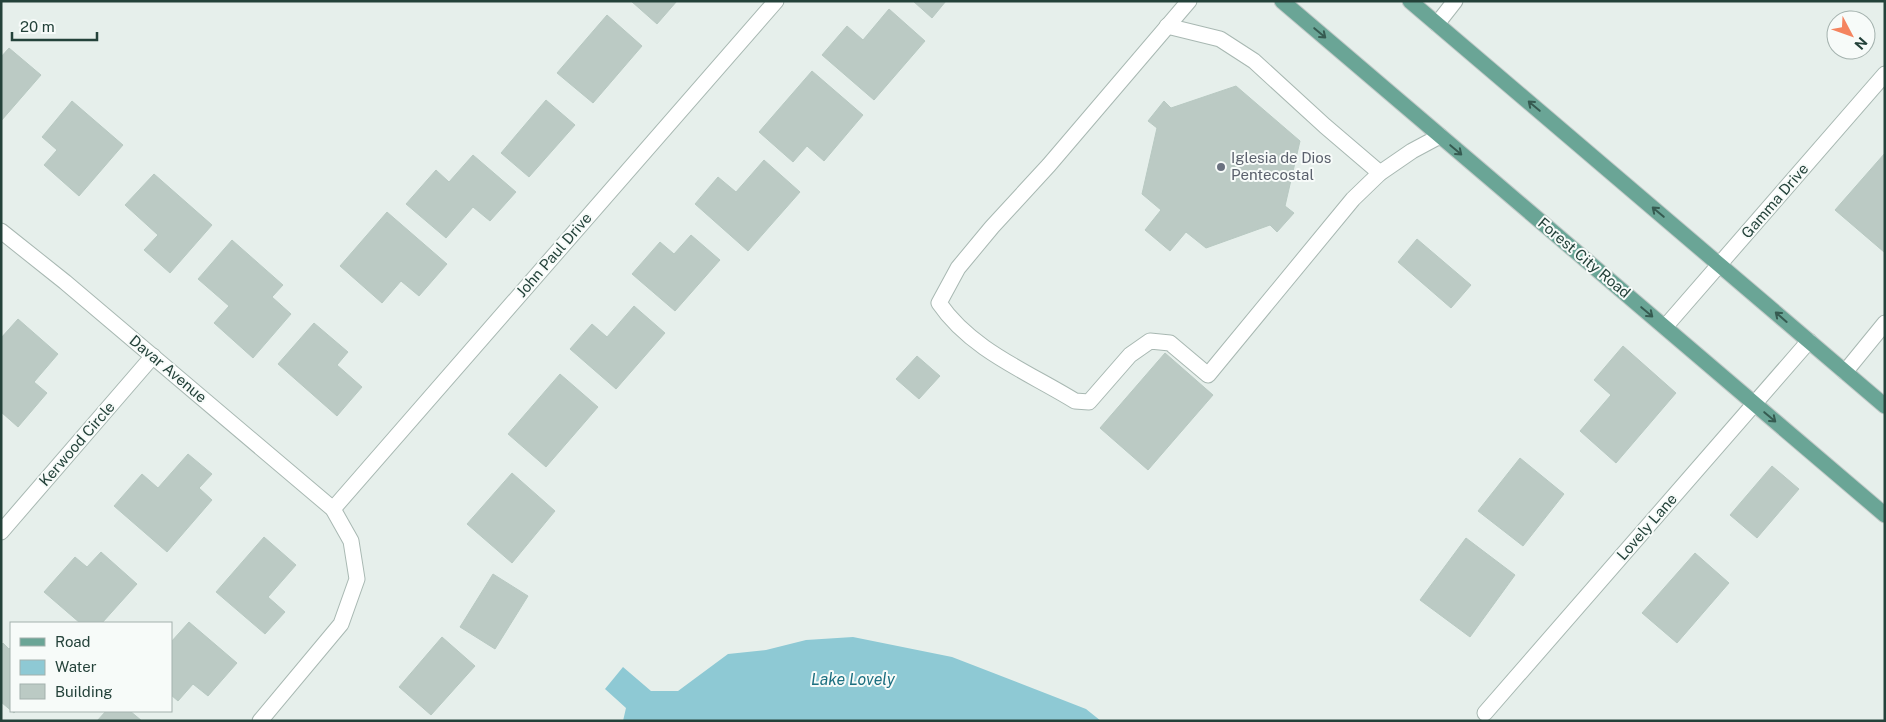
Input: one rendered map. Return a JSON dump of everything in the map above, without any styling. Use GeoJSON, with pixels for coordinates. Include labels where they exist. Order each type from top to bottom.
{"type":"FeatureCollection","features":[{"type":"Feature","properties":{"kind":"main road","name":"Forest City Road"},"geometry":{"type":"LineString","coordinates":[[1282,1],[1885,515]]}},
{"type":"Feature","properties":{"kind":"main road"},"geometry":{"type":"LineString","coordinates":[[1410,1],[1885,406]]}},
{"type":"Feature","properties":{"kind":"street","name":"John Paul Drive"},"geometry":{"type":"LineString","coordinates":[[333,509],[776,1]]}},
{"type":"Feature","properties":{"kind":"street"},"geometry":{"type":"LineString","coordinates":[[1188,1],[1049,165],[992,227],[958,268],[939,303],[951,320],[974,341],[1075,401],[1089,402],[1130,355],[1150,341],[1170,343],[1208,375],[1353,199],[1380,173],[1412,151],[1440,136]]}},
{"type":"Feature","properties":{"kind":"street"},"geometry":{"type":"LineString","coordinates":[[1437,24],[1455,1]]}},
{"type":"Feature","properties":{"kind":"street"},"geometry":{"type":"LineString","coordinates":[[1167,26],[1220,39],[1254,61],[1380,173]]}},
{"type":"Feature","properties":{"kind":"street","name":"Gamma Drive"},"geometry":{"type":"LineString","coordinates":[[1665,327],[1885,74]]}},
{"type":"Feature","properties":{"kind":"street","name":"Davar Avenue"},"geometry":{"type":"LineString","coordinates":[[1,230],[333,509]]}},
{"type":"Feature","properties":{"kind":"street"},"geometry":{"type":"LineString","coordinates":[[1845,372],[1885,323]]}},
{"type":"Feature","properties":{"kind":"street","name":"Lovely Lane"},"geometry":{"type":"LineString","coordinates":[[1485,713],[1809,341]]}},
{"type":"Feature","properties":{"kind":"street","name":"Kerwood Circle"},"geometry":{"type":"LineString","coordinates":[[1,532],[153,356]]}},
{"type":"Feature","properties":{"kind":"street"},"geometry":{"type":"LineString","coordinates":[[260,721],[341,624],[357,578],[352,541],[333,509]]}},
{"type":"Feature","properties":{"kind":"water","name":"Lake Lovely"},"geometry":{"type":"Polygon","coordinates":[[[853,637],[952,657],[1086,709],[1101,721],[623,721],[626,708],[605,689],[623,667],[651,691],[678,691],[728,654],[766,650],[806,640],[853,637]]]}},
{"type":"Feature","properties":{"kind":"building"},"geometry":{"type":"Polygon","coordinates":[[[631,1],[677,1],[657,24],[631,1]]]}},
{"type":"Feature","properties":{"kind":"building"},"geometry":{"type":"Polygon","coordinates":[[[913,1],[946,1],[932,18],[913,1]]]}},
{"type":"Feature","properties":{"kind":"building"},"geometry":{"type":"Polygon","coordinates":[[[889,9],[925,41],[874,100],[822,55],[847,26],[863,40],[889,9]]]}},
{"type":"Feature","properties":{"kind":"building"},"geometry":{"type":"Polygon","coordinates":[[[607,15],[642,46],[593,103],[557,73],[607,15]]]}},
{"type":"Feature","properties":{"kind":"building"},"geometry":{"type":"Polygon","coordinates":[[[9,48],[41,75],[1,121],[1,57],[9,48]]]}},
{"type":"Feature","properties":{"kind":"building"},"geometry":{"type":"Polygon","coordinates":[[[812,71],[863,115],[824,161],[807,146],[793,162],[759,132],[812,71]]]}},
{"type":"Feature","properties":{"kind":"building","name":"Iglesia de Dios Pentecostal"},"geometry":{"type":"Polygon","coordinates":[[[1236,86],[1300,141],[1285,206],[1294,213],[1277,232],[1270,225],[1206,248],[1186,232],[1170,251],[1145,230],[1161,210],[1142,194],[1157,128],[1148,121],[1164,101],[1171,108],[1236,86]]]}},
{"type":"Feature","properties":{"kind":"building"},"geometry":{"type":"Polygon","coordinates":[[[546,100],[575,125],[529,177],[501,153],[546,100]]]}},
{"type":"Feature","properties":{"kind":"building"},"geometry":{"type":"Polygon","coordinates":[[[72,101],[123,145],[79,196],[44,165],[57,150],[42,137],[72,101]]]}},
{"type":"Feature","properties":{"kind":"building"},"geometry":{"type":"Polygon","coordinates":[[[1885,153],[1885,252],[1884,252],[1835,210],[1885,153]]]}},
{"type":"Feature","properties":{"kind":"building"},"geometry":{"type":"Polygon","coordinates":[[[473,155],[516,192],[490,221],[473,207],[446,238],[406,204],[436,170],[449,182],[473,155]]]}},
{"type":"Feature","properties":{"kind":"building"},"geometry":{"type":"Polygon","coordinates":[[[764,160],[800,192],[748,251],[695,204],[718,177],[736,192],[764,160]]]}},
{"type":"Feature","properties":{"kind":"building"},"geometry":{"type":"Polygon","coordinates":[[[154,174],[212,225],[170,273],[144,250],[158,235],[125,205],[154,174]]]}},
{"type":"Feature","properties":{"kind":"building"},"geometry":{"type":"Polygon","coordinates":[[[387,212],[447,264],[419,296],[401,281],[382,303],[340,266],[387,212]]]}},
{"type":"Feature","properties":{"kind":"building"},"geometry":{"type":"Polygon","coordinates":[[[691,235],[720,260],[675,311],[632,274],[660,242],[674,254],[691,235]]]}},
{"type":"Feature","properties":{"kind":"building"},"geometry":{"type":"Polygon","coordinates":[[[1417,239],[1471,285],[1451,308],[1398,262],[1417,239]]]}},
{"type":"Feature","properties":{"kind":"building"},"geometry":{"type":"Polygon","coordinates":[[[232,240],[283,285],[272,297],[291,314],[253,358],[214,323],[229,306],[198,279],[232,240]]]}},
{"type":"Feature","properties":{"kind":"building"},"geometry":{"type":"Polygon","coordinates":[[[634,306],[665,333],[616,389],[570,349],[592,324],[607,337],[634,306]]]}},
{"type":"Feature","properties":{"kind":"building"},"geometry":{"type":"Polygon","coordinates":[[[18,319],[58,354],[34,382],[47,393],[18,427],[1,412],[1,338],[18,319]]]}},
{"type":"Feature","properties":{"kind":"building"},"geometry":{"type":"Polygon","coordinates":[[[314,323],[348,352],[337,365],[362,387],[337,416],[278,364],[314,323]]]}},
{"type":"Feature","properties":{"kind":"building"},"geometry":{"type":"Polygon","coordinates":[[[1623,346],[1676,393],[1616,463],[1580,431],[1611,395],[1594,380],[1623,346]]]}},
{"type":"Feature","properties":{"kind":"building"},"geometry":{"type":"Polygon","coordinates":[[[1165,353],[1213,395],[1148,470],[1100,428],[1165,353]]]}},
{"type":"Feature","properties":{"kind":"building"},"geometry":{"type":"Polygon","coordinates":[[[917,356],[940,376],[919,399],[896,379],[917,356]]]}},
{"type":"Feature","properties":{"kind":"building"},"geometry":{"type":"Polygon","coordinates":[[[560,374],[598,407],[546,467],[508,434],[560,374]]]}},
{"type":"Feature","properties":{"kind":"building"},"geometry":{"type":"Polygon","coordinates":[[[188,454],[212,474],[199,488],[212,500],[167,552],[114,506],[142,474],[158,488],[188,454]]]}},
{"type":"Feature","properties":{"kind":"building"},"geometry":{"type":"Polygon","coordinates":[[[1520,458],[1564,494],[1523,546],[1478,511],[1520,458]]]}},
{"type":"Feature","properties":{"kind":"building"},"geometry":{"type":"Polygon","coordinates":[[[1772,466],[1799,489],[1757,538],[1730,515],[1772,466]]]}},
{"type":"Feature","properties":{"kind":"building"},"geometry":{"type":"Polygon","coordinates":[[[512,473],[555,511],[512,563],[467,524],[512,473]]]}},
{"type":"Feature","properties":{"kind":"building"},"geometry":{"type":"Polygon","coordinates":[[[264,537],[296,565],[268,597],[285,612],[265,634],[216,592],[264,537]]]}},
{"type":"Feature","properties":{"kind":"building"},"geometry":{"type":"Polygon","coordinates":[[[1466,538],[1515,575],[1470,637],[1420,600],[1466,538]]]}},
{"type":"Feature","properties":{"kind":"building"},"geometry":{"type":"Polygon","coordinates":[[[101,552],[137,584],[103,622],[79,622],[44,592],[75,557],[87,567],[101,552]]]}},
{"type":"Feature","properties":{"kind":"building"},"geometry":{"type":"Polygon","coordinates":[[[1695,553],[1729,583],[1677,643],[1642,613],[1695,553]]]}},
{"type":"Feature","properties":{"kind":"building"},"geometry":{"type":"Polygon","coordinates":[[[493,574],[528,596],[495,649],[460,627],[493,574]]]}},
{"type":"Feature","properties":{"kind":"building"},"geometry":{"type":"Polygon","coordinates":[[[189,622],[237,663],[208,696],[193,684],[178,701],[172,696],[172,641],[189,622]]]}},
{"type":"Feature","properties":{"kind":"building"},"geometry":{"type":"Polygon","coordinates":[[[442,637],[475,666],[431,715],[399,687],[442,637]]]}},
{"type":"Feature","properties":{"kind":"building"},"geometry":{"type":"Polygon","coordinates":[[[3,643],[10,648],[10,709],[1,702],[1,645],[3,643]]]}},
{"type":"Feature","properties":{"kind":"building"},"geometry":{"type":"Polygon","coordinates":[[[105,712],[131,712],[142,721],[97,721],[105,712]]]}},
{"type":"Feature","properties":{"kind":"place","name":"Iglesia de Dios Pentecostal"},"geometry":{"type":"Point","coordinates":[1221,167]}}]}
